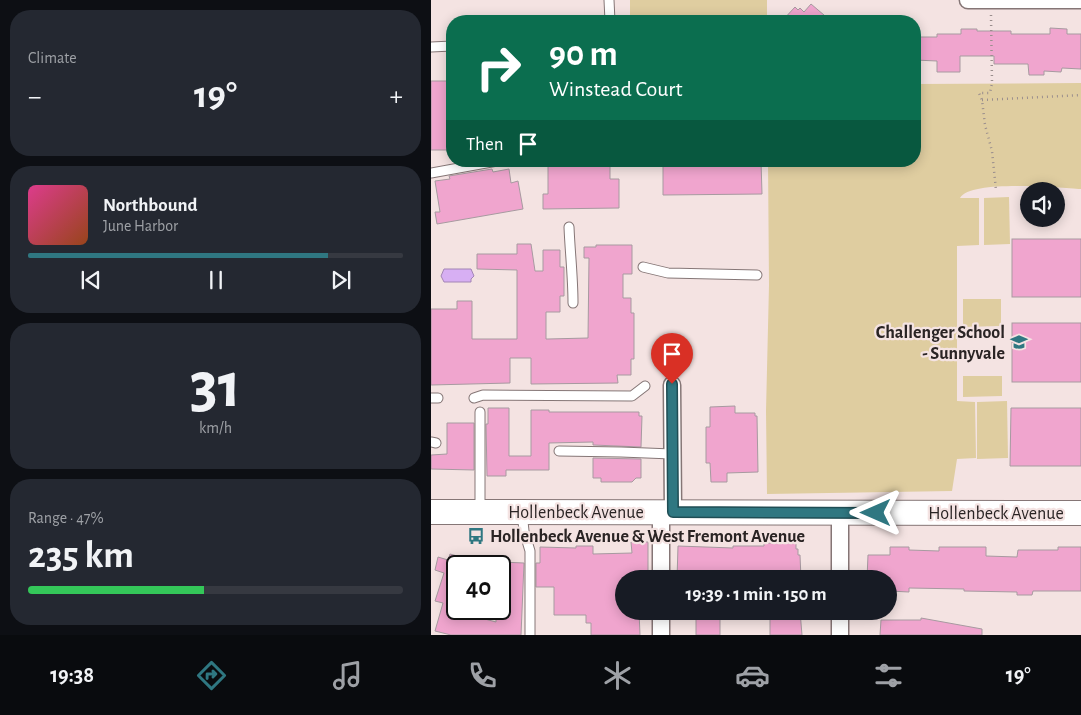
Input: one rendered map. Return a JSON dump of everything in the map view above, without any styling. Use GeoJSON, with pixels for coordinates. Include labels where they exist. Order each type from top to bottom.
{"type":"FeatureCollection","features":[{"type":"Feature","properties":{"kind":"street"},"geometry":{"type":"LineString","coordinates":[[968,0],[1081,0]]}},
{"type":"Feature","properties":{"kind":"street"},"geometry":{"type":"LineString","coordinates":[[662,570],[672,454],[672,384]]}},
{"type":"Feature","properties":{"kind":"street","name":"Hollenbeck Avenue"},"geometry":{"type":"LineString","coordinates":[[431,512],[1081,513]]}},
{"type":"Feature","properties":{"kind":"street"},"geometry":{"type":"LineString","coordinates":[[840,513],[840,570]]}},
{"type":"Feature","properties":{"kind":"street"},"geometry":{"type":"LineString","coordinates":[[661,620],[661,635]]}},
{"type":"Feature","properties":{"kind":"street"},"geometry":{"type":"LineString","coordinates":[[839,635],[840,620]]}},
{"type":"Feature","properties":{"kind":"lane"},"geometry":{"type":"LineString","coordinates":[[609,0],[610,15]]}},
{"type":"Feature","properties":{"kind":"lane"},"geometry":{"type":"LineString","coordinates":[[431,47],[446,46]]}},
{"type":"Feature","properties":{"kind":"lane"},"geometry":{"type":"LineString","coordinates":[[431,173],[464,167]]}},
{"type":"Feature","properties":{"kind":"lane"},"geometry":{"type":"LineString","coordinates":[[569,227],[573,303]]}},
{"type":"Feature","properties":{"kind":"lane"},"geometry":{"type":"LineString","coordinates":[[643,268],[681,273],[757,275]]}},
{"type":"Feature","properties":{"kind":"lane"},"geometry":{"type":"LineString","coordinates":[[475,398],[483,395],[632,396],[645,386]]}},
{"type":"Feature","properties":{"kind":"lane"},"geometry":{"type":"LineString","coordinates":[[480,412],[480,512]]}},
{"type":"Feature","properties":{"kind":"lane"},"geometry":{"type":"LineString","coordinates":[[559,451],[672,454]]}},
{"type":"Feature","properties":{"kind":"lane"},"geometry":{"type":"LineString","coordinates":[[522,512],[523,531],[530,551],[530,635]]}},
{"type":"Feature","properties":{"kind":"path"},"geometry":{"type":"LineString","coordinates":[[991,0],[990,93],[979,93],[982,100],[991,151],[996,190]]}},
{"type":"Feature","properties":{"kind":"path"},"geometry":{"type":"LineString","coordinates":[[982,100],[1081,95]]}},
{"type":"Feature","properties":{"kind":"shaded area"},"geometry":{"type":"Polygon","coordinates":[[[630,0],[767,0],[767,15],[630,15],[630,0]]]}},
{"type":"Feature","properties":{"kind":"shaded area"},"geometry":{"type":"Polygon","coordinates":[[[1081,83],[1081,189],[1065,188],[1065,182],[1020,182],[1020,186],[980,188],[967,192],[960,198],[979,198],[979,245],[957,246],[957,401],[975,402],[976,458],[957,459],[952,491],[767,494],[768,167],[921,167],[921,84],[1081,83]]]}},
{"type":"Feature","properties":{"kind":"shaded area"},"geometry":{"type":"Polygon","coordinates":[[[1009,197],[1010,244],[984,245],[984,198],[1009,197]]]}},
{"type":"Feature","properties":{"kind":"shaded area"},"geometry":{"type":"Polygon","coordinates":[[[444,269],[471,269],[474,276],[471,282],[444,282],[441,276],[444,269]]]}},
{"type":"Feature","properties":{"kind":"shaded area"},"geometry":{"type":"Polygon","coordinates":[[[963,299],[1001,299],[1001,326],[963,327],[963,299]]]}},
{"type":"Feature","properties":{"kind":"shaded area"},"geometry":{"type":"Polygon","coordinates":[[[963,376],[1002,376],[1002,396],[963,397],[963,376]]]}},
{"type":"Feature","properties":{"kind":"shaded area"},"geometry":{"type":"Polygon","coordinates":[[[1007,401],[1008,458],[977,459],[977,402],[1007,401]]]}},
{"type":"Feature","properties":{"kind":"building"},"geometry":{"type":"Polygon","coordinates":[[[811,4],[824,15],[788,15],[795,7],[798,10],[800,8],[804,12],[811,4]]]}},
{"type":"Feature","properties":{"kind":"building"},"geometry":{"type":"Polygon","coordinates":[[[1050,28],[1067,29],[1067,34],[1081,34],[1081,69],[1062,68],[1061,72],[1044,71],[1044,75],[1029,75],[1028,64],[994,64],[994,56],[960,56],[960,72],[937,72],[937,61],[921,60],[921,37],[937,37],[937,34],[961,34],[961,29],[1011,31],[1011,34],[1050,34],[1050,28]]]}},
{"type":"Feature","properties":{"kind":"building"},"geometry":{"type":"Polygon","coordinates":[[[431,81],[446,81],[446,150],[431,150],[431,81]]]}},
{"type":"Feature","properties":{"kind":"building"},"geometry":{"type":"Polygon","coordinates":[[[548,167],[610,167],[610,179],[619,179],[619,208],[543,209],[543,194],[548,194],[548,167]]]}},
{"type":"Feature","properties":{"kind":"building"},"geometry":{"type":"Polygon","coordinates":[[[663,167],[761,167],[762,194],[663,195],[663,167]]]}},
{"type":"Feature","properties":{"kind":"building"},"geometry":{"type":"Polygon","coordinates":[[[492,169],[493,172],[509,169],[511,183],[518,181],[523,209],[437,224],[435,212],[440,212],[435,181],[450,179],[449,176],[492,169]]]}},
{"type":"Feature","properties":{"kind":"building"},"geometry":{"type":"Polygon","coordinates":[[[1012,239],[1081,239],[1081,297],[1012,297],[1012,239]]]}},
{"type":"Feature","properties":{"kind":"building"},"geometry":{"type":"Polygon","coordinates":[[[517,244],[531,244],[535,271],[543,271],[543,250],[560,250],[560,267],[564,267],[564,296],[560,296],[560,312],[546,312],[546,339],[588,338],[589,258],[584,258],[584,247],[632,245],[632,274],[623,274],[623,298],[631,298],[631,313],[634,313],[634,359],[631,359],[631,375],[617,375],[618,383],[531,384],[531,358],[510,358],[510,383],[431,385],[431,309],[457,309],[457,301],[472,301],[472,339],[517,339],[517,270],[477,269],[477,254],[517,254],[517,244]]]}},
{"type":"Feature","properties":{"kind":"building"},"geometry":{"type":"Polygon","coordinates":[[[1012,323],[1081,323],[1081,382],[1012,382],[1012,323]]]}},
{"type":"Feature","properties":{"kind":"building"},"geometry":{"type":"Polygon","coordinates":[[[735,406],[735,413],[755,413],[755,416],[757,416],[758,472],[727,473],[727,482],[711,482],[710,463],[706,463],[706,427],[710,427],[710,407],[735,406]]]}},
{"type":"Feature","properties":{"kind":"building"},"geometry":{"type":"Polygon","coordinates":[[[488,408],[509,408],[509,456],[531,456],[531,410],[549,410],[549,412],[639,412],[639,416],[642,416],[641,447],[593,445],[593,442],[549,443],[549,470],[506,470],[506,476],[487,476],[486,424],[488,424],[488,408]]]}},
{"type":"Feature","properties":{"kind":"building"},"geometry":{"type":"Polygon","coordinates":[[[1011,408],[1081,408],[1081,466],[1010,466],[1011,408]]]}},
{"type":"Feature","properties":{"kind":"building"},"geometry":{"type":"Polygon","coordinates":[[[447,423],[474,423],[474,470],[431,469],[431,455],[447,454],[447,423]]]}},
{"type":"Feature","properties":{"kind":"building"},"geometry":{"type":"Polygon","coordinates":[[[593,458],[641,459],[641,478],[636,478],[632,482],[601,482],[601,478],[593,478],[593,458]]]}},
{"type":"Feature","properties":{"kind":"building"},"geometry":{"type":"Polygon","coordinates":[[[631,542],[648,542],[648,570],[615,570],[615,620],[639,620],[640,635],[591,635],[591,623],[586,623],[586,615],[554,615],[554,587],[536,587],[536,563],[540,563],[540,547],[576,548],[576,546],[593,546],[593,554],[632,553],[631,542]]]}},
{"type":"Feature","properties":{"kind":"building"},"geometry":{"type":"Polygon","coordinates":[[[764,543],[796,543],[798,555],[800,555],[801,570],[677,570],[678,546],[733,548],[733,546],[764,546],[764,543]]]}},
{"type":"Feature","properties":{"kind":"building"},"geometry":{"type":"Polygon","coordinates":[[[890,547],[909,547],[909,550],[939,551],[939,547],[986,547],[986,556],[1017,557],[1018,550],[1058,550],[1058,547],[1081,547],[1081,591],[1033,591],[1032,595],[1017,595],[1017,592],[964,591],[964,589],[909,588],[909,592],[897,591],[897,570],[867,570],[868,555],[890,555],[890,547]]]}},
{"type":"Feature","properties":{"kind":"building"},"geometry":{"type":"Polygon","coordinates":[[[438,557],[446,559],[446,620],[488,620],[496,622],[496,620],[511,620],[511,562],[524,563],[521,635],[451,635],[435,631],[443,603],[435,601],[444,573],[435,570],[438,557]]]}},
{"type":"Feature","properties":{"kind":"building"},"geometry":{"type":"Polygon","coordinates":[[[921,618],[982,629],[982,635],[880,635],[881,620],[921,620],[921,618]]]}},
{"type":"Feature","properties":{"kind":"building"},"geometry":{"type":"Polygon","coordinates":[[[696,620],[720,620],[720,635],[696,635],[696,620]]]}},
{"type":"Feature","properties":{"kind":"building"},"geometry":{"type":"Polygon","coordinates":[[[770,620],[801,620],[802,635],[770,635],[770,620]]]}},
{"type":"Feature","properties":{"kind":"place","name":"Challenger School - Sunnyvale"},"geometry":{"type":"Point","coordinates":[1019,342]}},
{"type":"Feature","properties":{"kind":"place","name":"Hollenbeck Avenue & West Fremont Avenue"},"geometry":{"type":"Point","coordinates":[476,536]}},
{"type":"Feature","properties":{"kind":"route"},"geometry":{"type":"LineString","coordinates":[[672,384],[673,512],[876,513]]}}]}
